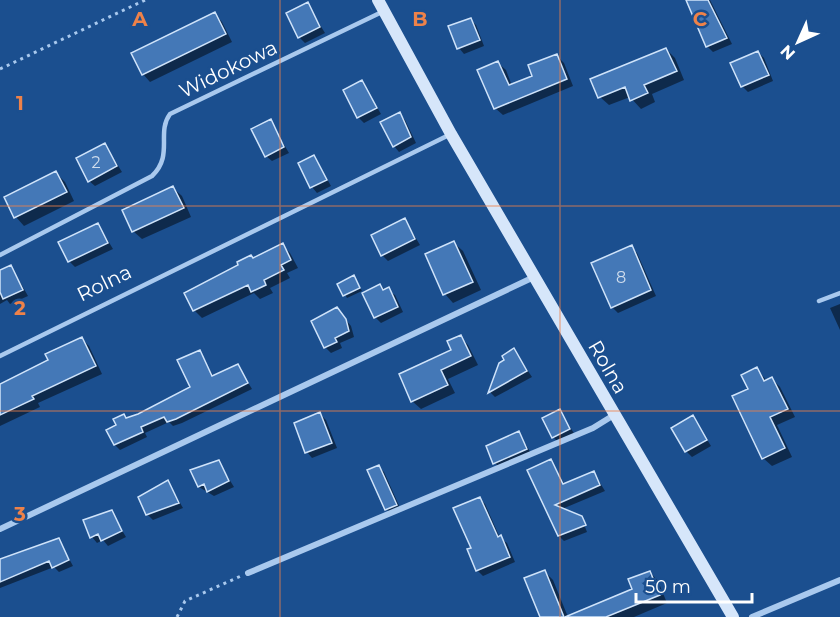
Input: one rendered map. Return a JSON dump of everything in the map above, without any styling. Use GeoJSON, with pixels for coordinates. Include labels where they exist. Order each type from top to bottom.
{"type":"FeatureCollection","features":[{"type":"Feature","properties":{"kind":"street","name":"Rolna"},"geometry":{"type":"LineString","coordinates":[[381,6],[451,134],[733,617]]}},
{"type":"Feature","properties":{"kind":"street"},"geometry":{"type":"LineString","coordinates":[[0,530],[534,277]]}},
{"type":"Feature","properties":{"kind":"street"},"geometry":{"type":"LineString","coordinates":[[248,573],[592,428],[614,415]]}},
{"type":"Feature","properties":{"kind":"street"},"geometry":{"type":"LineString","coordinates":[[752,617],[840,580]]}},
{"type":"Feature","properties":{"kind":"lane","name":"Widokowa"},"geometry":{"type":"LineString","coordinates":[[0,255],[152,176],[163,162],[165,121],[170,114],[381,6]]}},
{"type":"Feature","properties":{"kind":"lane","name":"Rolna"},"geometry":{"type":"LineString","coordinates":[[0,356],[451,134]]}},
{"type":"Feature","properties":{"kind":"lane"},"geometry":{"type":"LineString","coordinates":[[819,302],[840,293]]}},
{"type":"Feature","properties":{"kind":"path"},"geometry":{"type":"LineString","coordinates":[[0,69],[145,0]]}},
{"type":"Feature","properties":{"kind":"path"},"geometry":{"type":"LineString","coordinates":[[177,617],[185,601],[248,573]]}},
{"type":"Feature","properties":{"kind":"building"},"geometry":{"type":"Polygon","coordinates":[[[686,0],[708,0],[727,38],[706,47],[686,0]]]}},
{"type":"Feature","properties":{"kind":"building"},"geometry":{"type":"Polygon","coordinates":[[[308,2],[320,27],[298,38],[286,13],[308,2]]]}},
{"type":"Feature","properties":{"kind":"building"},"geometry":{"type":"Polygon","coordinates":[[[215,12],[226,34],[142,75],[131,53],[215,12]]]}},
{"type":"Feature","properties":{"kind":"building"},"geometry":{"type":"Polygon","coordinates":[[[471,18],[480,40],[457,49],[448,26],[471,18]]]}},
{"type":"Feature","properties":{"kind":"building"},"geometry":{"type":"Polygon","coordinates":[[[666,48],[677,71],[644,85],[648,93],[630,101],[625,87],[598,98],[590,79],[666,48]]]}},
{"type":"Feature","properties":{"kind":"building"},"geometry":{"type":"Polygon","coordinates":[[[758,51],[769,75],[741,87],[730,63],[758,51]]]}},
{"type":"Feature","properties":{"kind":"building"},"geometry":{"type":"Polygon","coordinates":[[[557,54],[567,79],[494,109],[477,70],[498,61],[509,85],[532,76],[528,65],[557,54]]]}},
{"type":"Feature","properties":{"kind":"building"},"geometry":{"type":"Polygon","coordinates":[[[362,80],[377,108],[357,118],[343,90],[362,80]]]}},
{"type":"Feature","properties":{"kind":"building"},"geometry":{"type":"Polygon","coordinates":[[[400,112],[411,137],[393,147],[380,122],[400,112]]]}},
{"type":"Feature","properties":{"kind":"building"},"geometry":{"type":"Polygon","coordinates":[[[271,119],[284,147],[265,157],[251,129],[271,119]]]}},
{"type":"Feature","properties":{"kind":"building"},"geometry":{"type":"Polygon","coordinates":[[[105,143],[117,166],[88,182],[76,158],[105,143]]]}},
{"type":"Feature","properties":{"kind":"building"},"geometry":{"type":"Polygon","coordinates":[[[314,155],[327,180],[310,188],[298,163],[314,155]]]}},
{"type":"Feature","properties":{"kind":"building"},"geometry":{"type":"Polygon","coordinates":[[[56,171],[67,192],[14,218],[4,197],[56,171]]]}},
{"type":"Feature","properties":{"kind":"building"},"geometry":{"type":"Polygon","coordinates":[[[173,186],[184,208],[132,232],[122,210],[173,186]]]}},
{"type":"Feature","properties":{"kind":"building"},"geometry":{"type":"Polygon","coordinates":[[[405,218],[415,239],[381,256],[371,235],[405,218]]]}},
{"type":"Feature","properties":{"kind":"building"},"geometry":{"type":"Polygon","coordinates":[[[98,223],[108,243],[68,262],[58,242],[98,223]]]}},
{"type":"Feature","properties":{"kind":"building"},"geometry":{"type":"Polygon","coordinates":[[[454,241],[473,282],[443,295],[425,254],[454,241]]]}},
{"type":"Feature","properties":{"kind":"building"},"geometry":{"type":"Polygon","coordinates":[[[283,243],[291,260],[281,265],[284,270],[264,280],[266,285],[251,292],[248,285],[193,311],[184,293],[238,265],[237,262],[251,255],[253,258],[283,243]]]}},
{"type":"Feature","properties":{"kind":"building"},"geometry":{"type":"Polygon","coordinates":[[[632,245],[651,290],[611,308],[591,263],[632,245]]]}},
{"type":"Feature","properties":{"kind":"building"},"geometry":{"type":"Polygon","coordinates":[[[11,265],[23,290],[3,299],[0,292],[0,270],[11,265]]]}},
{"type":"Feature","properties":{"kind":"building"},"geometry":{"type":"Polygon","coordinates":[[[354,275],[360,288],[343,296],[337,284],[354,275]]]}},
{"type":"Feature","properties":{"kind":"building"},"geometry":{"type":"Polygon","coordinates":[[[380,284],[383,290],[389,287],[398,307],[374,318],[362,293],[380,284]]]}},
{"type":"Feature","properties":{"kind":"building"},"geometry":{"type":"Polygon","coordinates":[[[337,307],[346,319],[349,331],[335,338],[337,342],[324,348],[311,321],[337,307]]]}},
{"type":"Feature","properties":{"kind":"building"},"geometry":{"type":"Polygon","coordinates":[[[461,335],[471,356],[441,370],[448,385],[411,402],[399,374],[451,350],[447,341],[461,335]]]}},
{"type":"Feature","properties":{"kind":"building"},"geometry":{"type":"Polygon","coordinates":[[[82,337],[96,366],[32,396],[34,399],[0,415],[0,384],[48,360],[45,354],[82,337]]]}},
{"type":"Feature","properties":{"kind":"building"},"geometry":{"type":"Polygon","coordinates":[[[514,348],[527,371],[488,393],[499,363],[504,360],[502,356],[514,348]]]}},
{"type":"Feature","properties":{"kind":"building"},"geometry":{"type":"Polygon","coordinates":[[[200,350],[212,376],[238,364],[248,383],[176,419],[167,422],[164,417],[141,427],[143,432],[114,445],[106,430],[116,425],[113,419],[124,414],[126,418],[138,414],[190,387],[177,360],[200,350]]]}},
{"type":"Feature","properties":{"kind":"building"},"geometry":{"type":"Polygon","coordinates":[[[757,367],[764,381],[772,377],[788,409],[770,417],[785,448],[762,459],[732,396],[748,389],[741,375],[757,367]]]}},
{"type":"Feature","properties":{"kind":"building"},"geometry":{"type":"Polygon","coordinates":[[[560,409],[570,429],[552,438],[542,418],[560,409]]]}},
{"type":"Feature","properties":{"kind":"building"},"geometry":{"type":"Polygon","coordinates":[[[320,412],[332,443],[305,453],[294,423],[320,412]]]}},
{"type":"Feature","properties":{"kind":"building"},"geometry":{"type":"Polygon","coordinates":[[[693,415],[707,440],[685,452],[671,428],[693,415]]]}},
{"type":"Feature","properties":{"kind":"building"},"geometry":{"type":"Polygon","coordinates":[[[519,431],[527,449],[493,464],[486,446],[519,431]]]}},
{"type":"Feature","properties":{"kind":"building"},"geometry":{"type":"Polygon","coordinates":[[[551,459],[563,484],[594,471],[600,485],[555,505],[582,516],[586,525],[558,536],[527,470],[551,459]]]}},
{"type":"Feature","properties":{"kind":"building"},"geometry":{"type":"Polygon","coordinates":[[[219,460],[229,481],[207,492],[204,484],[198,487],[190,470],[219,460]]]}},
{"type":"Feature","properties":{"kind":"building"},"geometry":{"type":"Polygon","coordinates":[[[379,465],[397,505],[385,510],[367,470],[379,465]]]}},
{"type":"Feature","properties":{"kind":"building"},"geometry":{"type":"Polygon","coordinates":[[[168,480],[179,503],[146,515],[138,497],[168,480]]]}},
{"type":"Feature","properties":{"kind":"building"},"geometry":{"type":"Polygon","coordinates":[[[480,497],[510,557],[476,571],[467,549],[471,548],[453,508],[480,497]]]}},
{"type":"Feature","properties":{"kind":"building"},"geometry":{"type":"Polygon","coordinates":[[[112,510],[122,531],[101,541],[98,534],[90,538],[83,520],[112,510]]]}},
{"type":"Feature","properties":{"kind":"building"},"geometry":{"type":"Polygon","coordinates":[[[59,538],[69,560],[52,568],[49,561],[0,582],[0,559],[59,538]]]}},
{"type":"Feature","properties":{"kind":"building"},"geometry":{"type":"Polygon","coordinates":[[[545,570],[564,617],[540,617],[524,578],[545,570]]]}},
{"type":"Feature","properties":{"kind":"building"},"geometry":{"type":"Polygon","coordinates":[[[650,571],[660,595],[606,617],[565,617],[632,589],[628,579],[650,571]]]}}]}
